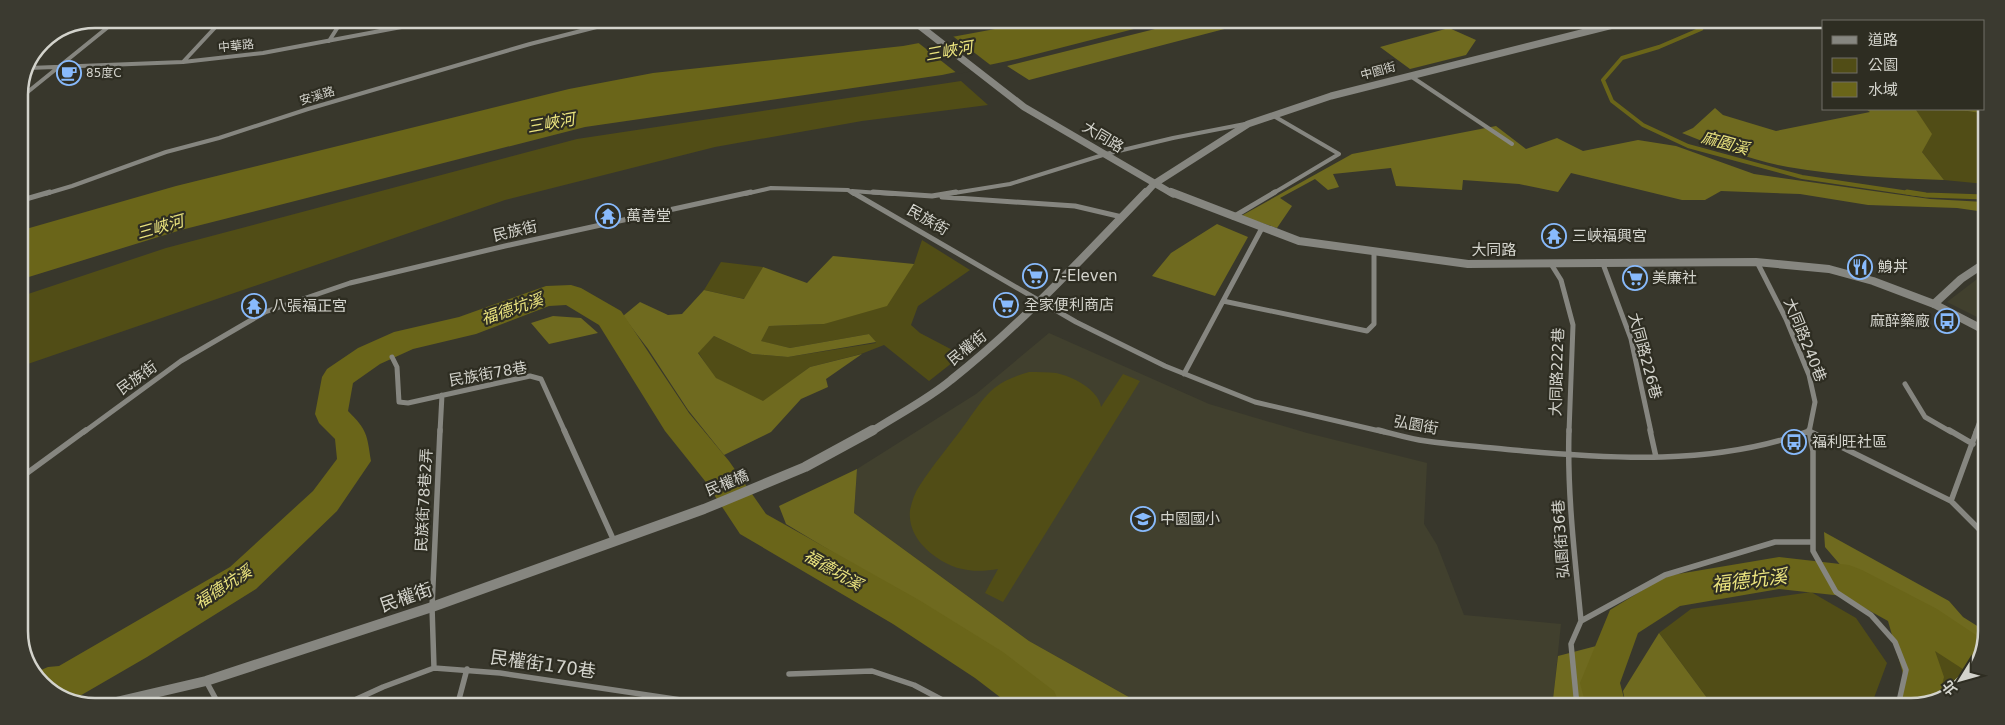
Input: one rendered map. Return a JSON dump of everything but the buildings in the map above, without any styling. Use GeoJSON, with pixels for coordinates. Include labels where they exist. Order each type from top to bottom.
{"type":"FeatureCollection","features":[{"type":"Feature","properties":{"kind":"street"},"geometry":{"type":"LineString","coordinates":[[27,92],[54,68],[108,27]]}},
{"type":"Feature","properties":{"kind":"street"},"geometry":{"type":"LineString","coordinates":[[183,62],[216,27]]}},
{"type":"Feature","properties":{"kind":"street"},"geometry":{"type":"LineString","coordinates":[[329,41],[338,27]]}},
{"type":"Feature","properties":{"kind":"street","name":"中華路"},"geometry":{"type":"LineString","coordinates":[[34,68],[183,62],[263,53],[402,27]]}},
{"type":"Feature","properties":{"kind":"street","name":"安溪路"},"geometry":{"type":"LineString","coordinates":[[27,199],[72,186],[166,152],[219,138],[308,109],[590,27]]}},
{"type":"Feature","properties":{"kind":"street"},"geometry":{"type":"LineString","coordinates":[[921,27],[1024,107]]}},
{"type":"Feature","properties":{"kind":"street","name":"中園街"},"geometry":{"type":"LineString","coordinates":[[1154,184],[1248,124],[1272,115],[1331,96],[1408,75],[1605,27]]}},
{"type":"Feature","properties":{"kind":"street"},"geometry":{"type":"LineString","coordinates":[[1408,75],[1512,144]]}},
{"type":"Feature","properties":{"kind":"street","name":"大同路"},"geometry":{"type":"LineString","coordinates":[[1024,107],[1154,184],[1178,196],[1299,241],[1374,253],[1468,264],[1756,262],[1829,269],[1873,281],[1934,304],[1977,327]]}},
{"type":"Feature","properties":{"kind":"street"},"geometry":{"type":"LineString","coordinates":[[1232,217],[1339,154],[1272,115]]}},
{"type":"Feature","properties":{"kind":"street"},"geometry":{"type":"LineString","coordinates":[[932,196],[1010,184],[1106,154],[1173,138],[1248,124]]}},
{"type":"Feature","properties":{"kind":"street","name":"民權街"},"geometry":{"type":"LineString","coordinates":[[761,486],[856,441],[948,382],[1006,336],[1042,302],[1154,184]]}},
{"type":"Feature","properties":{"kind":"street","name":"民族街"},"geometry":{"type":"LineString","coordinates":[[28,473],[181,361],[265,312],[350,283],[505,246],[771,188],[848,190],[1042,302]]}},
{"type":"Feature","properties":{"kind":"street"},"geometry":{"type":"LineString","coordinates":[[848,190],[1076,206],[1122,217]]}},
{"type":"Feature","properties":{"kind":"street"},"geometry":{"type":"LineString","coordinates":[[1184,374],[1262,228]]}},
{"type":"Feature","properties":{"kind":"street"},"geometry":{"type":"LineString","coordinates":[[1223,301],[1367,332],[1374,324],[1374,253]]}},
{"type":"Feature","properties":{"kind":"street","name":"大同路240巷"},"geometry":{"type":"LineString","coordinates":[[1756,262],[1786,319],[1809,375],[1815,402],[1809,431]]}},
{"type":"Feature","properties":{"kind":"street","name":"大同路222巷"},"geometry":{"type":"LineString","coordinates":[[1551,264],[1561,280],[1573,325],[1568,455]]}},
{"type":"Feature","properties":{"kind":"street","name":"大同路226巷"},"geometry":{"type":"LineString","coordinates":[[1603,264],[1631,339],[1656,457]]}},
{"type":"Feature","properties":{"kind":"street"},"geometry":{"type":"LineString","coordinates":[[1934,304],[1961,279],[1977,268]]}},
{"type":"Feature","properties":{"kind":"street","name":"弘園街"},"geometry":{"type":"LineString","coordinates":[[1042,302],[1076,322],[1184,374],[1255,402],[1416,439],[1568,455],[1656,457],[1747,450],[1782,441],[1809,431]]}},
{"type":"Feature","properties":{"kind":"street","name":"民族街78巷"},"geometry":{"type":"LineString","coordinates":[[392,357],[397,367],[399,402],[408,403],[530,376],[540,379],[614,542]]}},
{"type":"Feature","properties":{"kind":"street"},"geometry":{"type":"LineString","coordinates":[[1904,384],[1925,417],[1973,444]]}},
{"type":"Feature","properties":{"kind":"street","name":"民族街78巷2弄"},"geometry":{"type":"LineString","coordinates":[[432,607],[442,395]]}},
{"type":"Feature","properties":{"kind":"street"},"geometry":{"type":"LineString","coordinates":[[1951,501],[1978,430]]}},
{"type":"Feature","properties":{"kind":"street"},"geometry":{"type":"LineString","coordinates":[[1809,431],[1951,501],[1978,528]]}},
{"type":"Feature","properties":{"kind":"street"},"geometry":{"type":"LineString","coordinates":[[1809,431],[1813,451],[1813,551],[1836,592],[1871,616],[1895,642],[1906,670],[1900,698]]}},
{"type":"Feature","properties":{"kind":"street","name":"弘園街36巷"},"geometry":{"type":"LineString","coordinates":[[1568,455],[1574,553],[1581,621]]}},
{"type":"Feature","properties":{"kind":"street","name":"民權橋"},"geometry":{"type":"LineString","coordinates":[[704,509],[761,486]]}},
{"type":"Feature","properties":{"kind":"street","name":"民權街"},"geometry":{"type":"LineString","coordinates":[[133,698],[206,681],[432,607],[704,509]]}},
{"type":"Feature","properties":{"kind":"street"},"geometry":{"type":"LineString","coordinates":[[1576,698],[1571,644],[1581,621],[1665,575],[1775,542],[1812,542]]}},
{"type":"Feature","properties":{"kind":"street"},"geometry":{"type":"LineString","coordinates":[[359,698],[434,668],[432,607]]}},
{"type":"Feature","properties":{"kind":"street","name":"民權街170巷"},"geometry":{"type":"LineString","coordinates":[[434,668],[467,669],[667,698]]}},
{"type":"Feature","properties":{"kind":"street"},"geometry":{"type":"LineString","coordinates":[[459,698],[467,669]]}},
{"type":"Feature","properties":{"kind":"street"},"geometry":{"type":"LineString","coordinates":[[789,674],[872,672],[914,685],[939,698]]}},
{"type":"Feature","properties":{"kind":"street"},"geometry":{"type":"LineString","coordinates":[[206,681],[215,698]]}},
{"type":"Feature","properties":{"kind":"shaded area"},"geometry":{"type":"Polygon","coordinates":[[[1163,27],[1232,27],[1029,80],[1007,66],[1163,27]]]}},
{"type":"Feature","properties":{"kind":"shaded area"},"geometry":{"type":"Polygon","coordinates":[[[1449,28],[1476,40],[1466,55],[1410,69],[1380,47],[1449,28]]]}},
{"type":"Feature","properties":{"kind":"shaded area"},"geometry":{"type":"Polygon","coordinates":[[[1715,108],[1723,115],[1776,131],[1870,112],[1867,110],[1916,110],[1932,134],[1922,152],[1944,180],[1846,175],[1788,167],[1734,153],[1682,133],[1693,128],[1715,108]]]}},
{"type":"Feature","properties":{"kind":"shaded area"},"geometry":{"type":"Polygon","coordinates":[[[1916,110],[1977,110],[1977,113],[1916,110]]]}},
{"type":"Feature","properties":{"kind":"shaded area"},"geometry":{"type":"Polygon","coordinates":[[[1496,126],[1526,149],[1557,138],[1583,151],[1638,140],[1676,146],[1754,174],[1930,199],[1977,202],[1977,211],[1957,208],[1868,205],[1800,194],[1721,191],[1705,200],[1682,200],[1571,173],[1558,192],[1519,184],[1463,180],[1462,190],[1396,186],[1391,168],[1333,174],[1339,187],[1328,190],[1315,179],[1280,198],[1292,206],[1277,228],[1241,216],[1352,154],[1496,126]]]}},
{"type":"Feature","properties":{"kind":"shaded area"},"geometry":{"type":"Polygon","coordinates":[[[1217,224],[1248,237],[1215,296],[1152,276],[1171,253],[1217,224]]]}},
{"type":"Feature","properties":{"kind":"shaded area"},"geometry":{"type":"Polygon","coordinates":[[[833,256],[914,264],[887,306],[824,324],[769,326],[761,341],[790,348],[869,334],[876,342],[788,357],[752,354],[714,336],[698,353],[716,378],[763,401],[810,367],[862,354],[826,379],[828,387],[801,399],[771,432],[724,455],[688,410],[648,349],[623,316],[640,302],[668,315],[682,314],[704,290],[744,299],[763,267],[807,283],[833,256]]]}},
{"type":"Feature","properties":{"kind":"shaded area"},"geometry":{"type":"Polygon","coordinates":[[[1977,279],[1977,317],[1947,302],[1977,279]]]}},
{"type":"Feature","properties":{"kind":"shaded area"},"geometry":{"type":"Polygon","coordinates":[[[553,316],[581,318],[598,333],[549,344],[531,323],[553,316]]]}},
{"type":"Feature","properties":{"kind":"shaded area","name":"中園國小"},"geometry":{"type":"Polygon","coordinates":[[[1049,333],[1209,404],[1307,433],[1427,463],[1424,524],[1437,545],[1464,615],[1561,624],[1553,698],[1131,698],[1029,641],[854,513],[857,469],[976,394],[1049,333]]]}},
{"type":"Feature","properties":{"kind":"shaded area"},"geometry":{"type":"Polygon","coordinates":[[[857,469],[854,513],[1029,641],[1131,698],[1053,698],[1008,658],[786,524],[779,506],[857,469]]]}},
{"type":"Feature","properties":{"kind":"shaded area"},"geometry":{"type":"Polygon","coordinates":[[[1824,532],[1949,601],[1963,617],[1978,626],[1975,646],[1929,615],[1843,568],[1825,547],[1824,532]]]}},
{"type":"Feature","properties":{"kind":"shaded area"},"geometry":{"type":"Polygon","coordinates":[[[1659,633],[1707,698],[1624,698],[1623,691],[1659,633]]]}},
{"type":"Feature","properties":{"kind":"shaded area"},"geometry":{"type":"Polygon","coordinates":[[[1600,645],[1588,680],[1591,698],[1553,698],[1558,656],[1600,645]]]}},
{"type":"Feature","properties":{"kind":"green space"},"geometry":{"type":"Polygon","coordinates":[[[961,81],[988,105],[862,121],[715,147],[505,200],[27,364],[27,294],[166,248],[577,139],[961,81]]]}},
{"type":"Feature","properties":{"kind":"green space"},"geometry":{"type":"Polygon","coordinates":[[[1916,110],[1977,113],[1977,183],[1944,180],[1922,152],[1916,110]]]}},
{"type":"Feature","properties":{"kind":"green space"},"geometry":{"type":"Polygon","coordinates":[[[922,240],[970,270],[918,306],[911,325],[920,333],[962,355],[929,381],[884,345],[861,354],[810,367],[763,402],[715,378],[698,352],[714,336],[752,354],[788,357],[876,343],[869,334],[790,348],[760,341],[769,326],[824,324],[914,264],[922,240]]]}},
{"type":"Feature","properties":{"kind":"green space"},"geometry":{"type":"Polygon","coordinates":[[[721,262],[763,267],[745,299],[704,290],[721,262]]]}},
{"type":"Feature","properties":{"kind":"green space"},"geometry":{"type":"Polygon","coordinates":[[[1029,372],[1056,373],[1070,377],[1090,390],[1099,401],[1101,407],[1123,374],[1140,381],[1003,602],[985,593],[998,569],[966,570],[943,562],[925,548],[916,537],[911,524],[910,510],[920,485],[930,470],[984,399],[995,387],[1029,372]]]}},
{"type":"Feature","properties":{"kind":"green space"},"geometry":{"type":"Polygon","coordinates":[[[1811,592],[1856,618],[1887,663],[1874,698],[1707,698],[1659,633],[1691,609],[1811,592]]]}},
{"type":"Feature","properties":{"kind":"green space"},"geometry":{"type":"Polygon","coordinates":[[[1927,638],[1968,665],[1961,675],[1951,684],[1935,693],[1937,679],[1927,638]]]}},
{"type":"Feature","properties":{"kind":"water","name":"三峽河"},"geometry":{"type":"Polygon","coordinates":[[[1006,27],[1142,27],[1017,59],[942,75],[585,127],[181,230],[27,277],[27,229],[176,186],[569,89],[653,73],[903,46],[1006,27]]]}},
{"type":"Feature","properties":{"kind":"pier"},"geometry":{"type":"Polygon","coordinates":[[[950,34],[993,67],[958,74],[916,41],[950,34]]]}},
{"type":"Feature","properties":{"kind":"waterway","name":"麻園溪"},"geometry":{"type":"LineString","coordinates":[[1702,27],[1659,47],[1622,58],[1603,80],[1612,101],[1643,125],[1688,146],[1802,177],[1916,194]]}},
{"type":"Feature","properties":{"kind":"waterway","name":"麻園溪"},"geometry":{"type":"LineString","coordinates":[[1907,192],[1926,195],[1977,197]]}},
{"type":"Feature","properties":{"kind":"waterway","name":"福德坑溪"},"geometry":{"type":"LineString","coordinates":[[56,685],[64,684],[133,645],[243,578],[325,501],[354,461],[351,435],[331,414],[338,377],[369,356],[405,340],[465,326],[546,296],[571,295],[610,318],[677,422],[717,471],[753,524],[906,612],[989,665],[1032,698]]}},
{"type":"Feature","properties":{"kind":"waterway","name":"福德坑溪"},"geometry":{"type":"LineString","coordinates":[[1604,698],[1600,683],[1623,622],[1672,591],[1779,573],[1849,581],[1924,621],[1973,655]]}},
{"type":"Feature","properties":{"kind":"waterway"},"geometry":{"type":"LineString","coordinates":[[1904,611],[1924,677],[1919,697]]}},
{"type":"Feature","properties":{"kind":"place","name":"85度C"},"geometry":{"type":"Point","coordinates":[69,73]}},
{"type":"Feature","properties":{"kind":"place","name":"萬善堂"},"geometry":{"type":"Point","coordinates":[608,216]}},
{"type":"Feature","properties":{"kind":"place","name":"三峽福興宮"},"geometry":{"type":"Point","coordinates":[1554,236]}},
{"type":"Feature","properties":{"kind":"place","name":"鯓丼"},"geometry":{"type":"Point","coordinates":[1860,267]}},
{"type":"Feature","properties":{"kind":"place","name":"7-Eleven"},"geometry":{"type":"Point","coordinates":[1035,276]}},
{"type":"Feature","properties":{"kind":"place","name":"美廉社"},"geometry":{"type":"Point","coordinates":[1635,278]}},
{"type":"Feature","properties":{"kind":"place","name":"全家便利商店"},"geometry":{"type":"Point","coordinates":[1006,305]}},
{"type":"Feature","properties":{"kind":"place","name":"八張福正宮"},"geometry":{"type":"Point","coordinates":[254,306]}},
{"type":"Feature","properties":{"kind":"place","name":"麻醉藥廠"},"geometry":{"type":"Point","coordinates":[1947,321]}},
{"type":"Feature","properties":{"kind":"place","name":"福利旺社區"},"geometry":{"type":"Point","coordinates":[1794,442]}},
{"type":"Feature","properties":{"kind":"place","name":"中園國小"},"geometry":{"type":"Point","coordinates":[1143,519]}}]}
